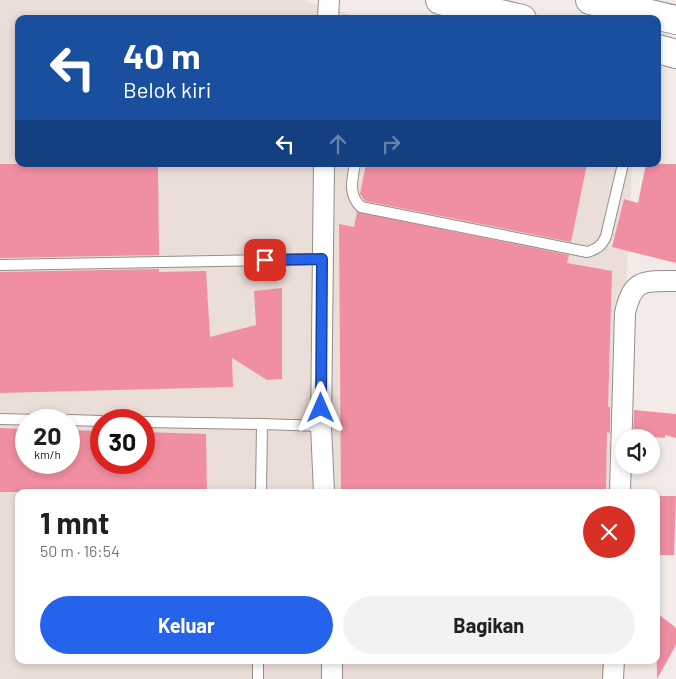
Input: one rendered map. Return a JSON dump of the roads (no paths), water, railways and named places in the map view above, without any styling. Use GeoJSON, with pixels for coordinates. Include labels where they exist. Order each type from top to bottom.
{"type":"FeatureCollection","features":[{"type":"Feature","properties":{"kind":"highway"},"geometry":{"type":"LineString","coordinates":[[440,0],[505,15]]}},
{"type":"Feature","properties":{"kind":"highway"},"geometry":{"type":"LineString","coordinates":[[590,0],[654,15]]}},
{"type":"Feature","properties":{"kind":"highway"},"geometry":{"type":"LineString","coordinates":[[661,17],[676,20]]}},
{"type":"Feature","properties":{"kind":"highway"},"geometry":{"type":"LineString","coordinates":[[661,50],[676,54]]}},
{"type":"Feature","properties":{"kind":"street"},"geometry":{"type":"LineString","coordinates":[[328,15],[329,0]]}},
{"type":"Feature","properties":{"kind":"street"},"geometry":{"type":"LineString","coordinates":[[324,167],[321,426],[324,489]]}},
{"type":"Feature","properties":{"kind":"street"},"geometry":{"type":"LineString","coordinates":[[620,489],[625,313],[628,298],[635,287],[648,280],[676,280]]}},
{"type":"Feature","properties":{"kind":"street"},"geometry":{"type":"LineString","coordinates":[[332,664],[332,679]]}},
{"type":"Feature","properties":{"kind":"street"},"geometry":{"type":"LineString","coordinates":[[614,664],[614,679]]}},
{"type":"Feature","properties":{"kind":"lane"},"geometry":{"type":"LineString","coordinates":[[355,167],[352,186],[353,196],[361,207],[587,252],[595,250],[602,245],[606,236],[622,167]]}},
{"type":"Feature","properties":{"kind":"lane"},"geometry":{"type":"LineString","coordinates":[[0,266],[322,259]]}},
{"type":"Feature","properties":{"kind":"lane"},"geometry":{"type":"LineString","coordinates":[[0,419],[15,419]]}},
{"type":"Feature","properties":{"kind":"lane"},"geometry":{"type":"LineString","coordinates":[[155,422],[321,426]]}},
{"type":"Feature","properties":{"kind":"lane"},"geometry":{"type":"LineString","coordinates":[[260,489],[262,424]]}},
{"type":"Feature","properties":{"kind":"lane"},"geometry":{"type":"LineString","coordinates":[[258,664],[258,679]]}}]}
